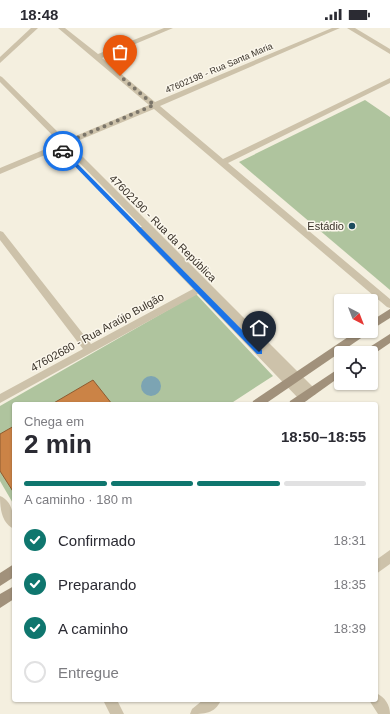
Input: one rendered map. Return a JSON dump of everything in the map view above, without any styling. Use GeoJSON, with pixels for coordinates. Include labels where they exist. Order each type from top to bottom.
{"type":"FeatureCollection","features":[{"type":"Feature","properties":{"kind":"main road"},"geometry":{"type":"LineString","coordinates":[[378,321],[390,313]]}},
{"type":"Feature","properties":{"kind":"main road"},"geometry":{"type":"LineString","coordinates":[[260,402],[354,338]]}},
{"type":"Feature","properties":{"kind":"main road"},"geometry":{"type":"LineString","coordinates":[[378,346],[390,338]]}},
{"type":"Feature","properties":{"kind":"main road"},"geometry":{"type":"LineString","coordinates":[[297,402],[334,377]]}},
{"type":"Feature","properties":{"kind":"main road"},"geometry":{"type":"LineString","coordinates":[[0,580],[12,571]]}},
{"type":"Feature","properties":{"kind":"main road"},"geometry":{"type":"LineString","coordinates":[[0,602],[12,593]]}},
{"type":"Feature","properties":{"kind":"street"},"geometry":{"type":"LineString","coordinates":[[0,61],[35,28]]}},
{"type":"Feature","properties":{"kind":"street"},"geometry":{"type":"LineString","coordinates":[[61,28],[98,56],[390,304]]}},
{"type":"Feature","properties":{"kind":"street"},"geometry":{"type":"LineString","coordinates":[[98,56],[170,28]]}},
{"type":"Feature","properties":{"kind":"street","name":"47602198 - Rua Santa Maria"},"geometry":{"type":"LineString","coordinates":[[0,171],[337,28]]}},
{"type":"Feature","properties":{"kind":"street"},"geometry":{"type":"LineString","coordinates":[[350,28],[390,52]]}},
{"type":"Feature","properties":{"kind":"street"},"geometry":{"type":"LineString","coordinates":[[0,78],[61,145]]}},
{"type":"Feature","properties":{"kind":"street"},"geometry":{"type":"LineString","coordinates":[[223,162],[390,80]]}},
{"type":"Feature","properties":{"kind":"street"},"geometry":{"type":"LineString","coordinates":[[0,86],[61,145],[307,395]]}},
{"type":"Feature","properties":{"kind":"street"},"geometry":{"type":"LineString","coordinates":[[0,234],[90,350]]}},
{"type":"Feature","properties":{"kind":"street","name":"47602680 - Rua Araújo Bulgão"},"geometry":{"type":"LineString","coordinates":[[0,400],[203,288]]}},
{"type":"Feature","properties":{"kind":"street"},"geometry":{"type":"LineString","coordinates":[[0,501],[12,520]]}},
{"type":"Feature","properties":{"kind":"street"},"geometry":{"type":"LineString","coordinates":[[378,566],[390,556]]}},
{"type":"Feature","properties":{"kind":"street"},"geometry":{"type":"LineString","coordinates":[[111,702],[117,714]]}},
{"type":"Feature","properties":{"kind":"street"},"geometry":{"type":"LineString","coordinates":[[197,714],[212,702]]}},
{"type":"Feature","properties":{"kind":"street"},"geometry":{"type":"LineString","coordinates":[[378,702],[387,714]]}},
{"type":"Feature","properties":{"kind":"green space","name":"Estádio"},"geometry":{"type":"Polygon","coordinates":[[[365,100],[390,117],[390,290],[239,162],[365,100]]]}},
{"type":"Feature","properties":{"kind":"green space"},"geometry":{"type":"Polygon","coordinates":[[[196,294],[273,376],[233,402],[12,402],[12,502],[0,481],[0,406],[196,294]]]}},
{"type":"Feature","properties":{"kind":"water"},"geometry":{"type":"Polygon","coordinates":[[[151,376],[158,379],[161,386],[158,393],[151,396],[144,393],[141,386],[144,379],[151,376]]]}},
{"type":"Feature","properties":{"kind":"building"},"geometry":{"type":"Polygon","coordinates":[[[93,380],[110,402],[55,402],[93,380]]]}},
{"type":"Feature","properties":{"kind":"building"},"geometry":{"type":"Polygon","coordinates":[[[12,427],[12,490],[0,471],[0,434],[12,427]]]}},
{"type":"Feature","properties":{"kind":"way so far"},"geometry":{"type":"LineString","coordinates":[[63,151],[58,146],[154,105],[120,76]]}},
{"type":"Feature","properties":{"kind":"place","name":"Estádio"},"geometry":{"type":"Point","coordinates":[352,226]}},
{"type":"Feature","properties":{"kind":"route"},"geometry":{"type":"LineString","coordinates":[[63,151],[259,352]]}}]}
